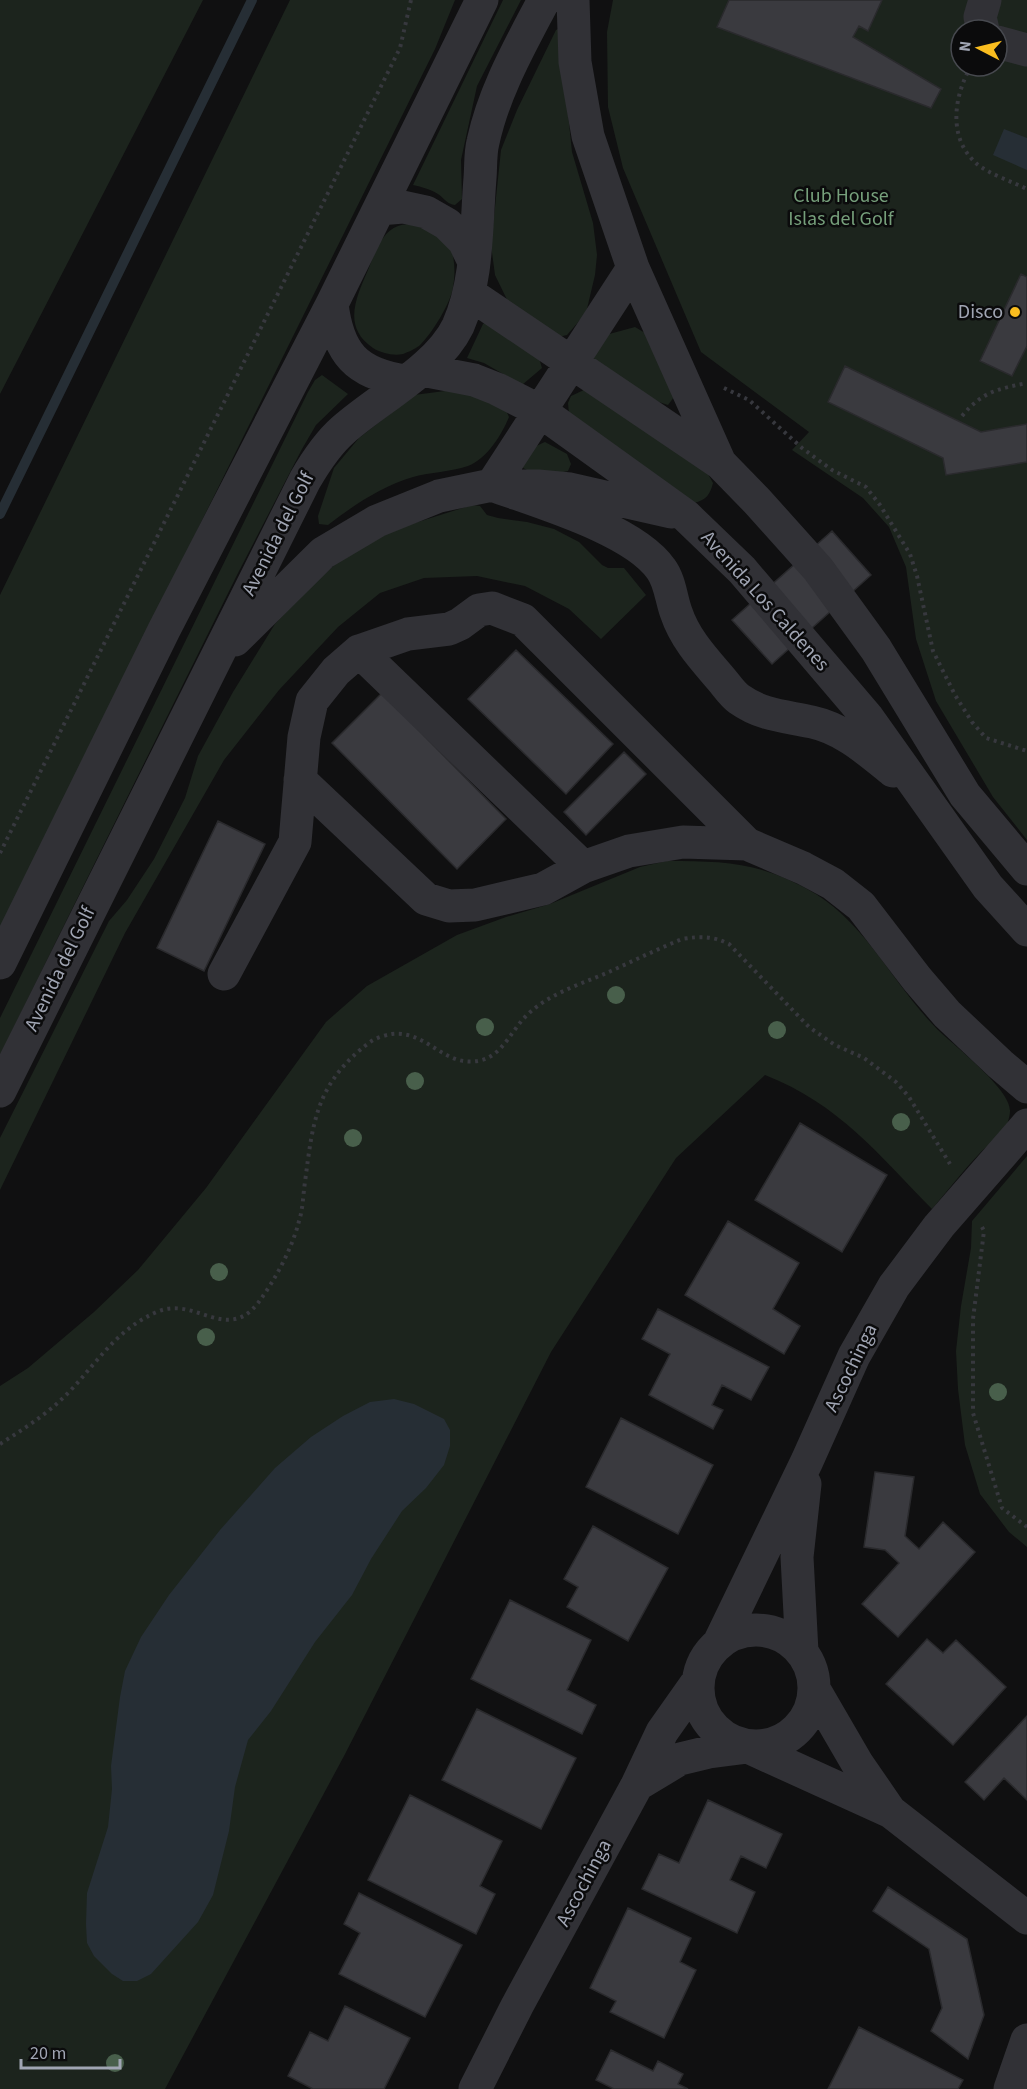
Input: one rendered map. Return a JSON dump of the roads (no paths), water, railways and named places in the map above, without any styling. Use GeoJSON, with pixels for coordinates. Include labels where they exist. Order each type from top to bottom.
{"type":"FeatureCollection","features":[{"type":"Feature","properties":{"kind":"street"},"geometry":{"type":"LineString","coordinates":[[0,963],[164,630],[332,304],[482,0]]}},
{"type":"Feature","properties":{"kind":"street","name":"Avenida del Golf"},"geometry":{"type":"LineString","coordinates":[[0,1091],[304,480],[324,448],[344,429],[414,375],[442,350],[457,328],[472,278],[482,144],[491,111],[506,73],[544,0]]}},
{"type":"Feature","properties":{"kind":"street"},"geometry":{"type":"LineString","coordinates":[[573,0],[574,62],[588,136],[633,268],[720,463]]}},
{"type":"Feature","properties":{"kind":"street"},"geometry":{"type":"LineString","coordinates":[[980,18],[985,0]]}},
{"type":"Feature","properties":{"kind":"street"},"geometry":{"type":"LineString","coordinates":[[1009,45],[1027,50]]}},
{"type":"Feature","properties":{"kind":"street"},"geometry":{"type":"LineString","coordinates":[[379,209],[403,207],[426,212],[447,224],[464,241],[472,278],[571,364],[720,463],[818,569],[876,648],[965,795],[1027,868]]}},
{"type":"Feature","properties":{"kind":"street"},"geometry":{"type":"LineString","coordinates":[[492,485],[633,268]]}},
{"type":"Feature","properties":{"kind":"street"},"geometry":{"type":"LineString","coordinates":[[332,304],[335,328],[345,349],[362,367],[383,378],[414,375]]}},
{"type":"Feature","properties":{"kind":"street","name":"Avenida Los Caldenes"},"geometry":{"type":"LineString","coordinates":[[414,375],[474,380],[540,411],[686,516],[742,570],[868,718],[988,887],[1027,930]]}},
{"type":"Feature","properties":{"kind":"street"},"geometry":{"type":"LineString","coordinates":[[492,485],[596,524],[625,538],[650,557],[662,570],[687,639],[737,698],[781,718],[813,722],[840,732],[864,747],[923,797]]}},
{"type":"Feature","properties":{"kind":"street"},"geometry":{"type":"LineString","coordinates":[[216,658],[323,553],[388,517],[440,496],[492,485],[570,489],[686,516]]}},
{"type":"Feature","properties":{"kind":"street"},"geometry":{"type":"LineString","coordinates":[[224,974],[296,842],[304,737],[312,701],[336,671],[359,651],[408,634],[449,629],[479,610],[492,608],[523,620],[747,844],[833,884],[861,906],[947,1014],[1027,1087]]}},
{"type":"Feature","properties":{"kind":"street"},"geometry":{"type":"LineString","coordinates":[[359,651],[583,867]]}},
{"type":"Feature","properties":{"kind":"street"},"geometry":{"type":"LineString","coordinates":[[300,780],[426,899],[449,906],[475,905],[543,890],[583,867],[629,851],[683,842],[747,844]]}},
{"type":"Feature","properties":{"kind":"street","name":"Ascochinga"},"geometry":{"type":"LineString","coordinates":[[720,1641],[807,1461],[854,1356],[894,1286],[939,1226],[1027,1125]]}},
{"type":"Feature","properties":{"kind":"street"},"geometry":{"type":"LineString","coordinates":[[802,1652],[797,1557],[807,1461]]}},
{"type":"Feature","properties":{"kind":"street"},"geometry":{"type":"LineString","coordinates":[[637,1785],[680,1759],[709,1752],[748,1747],[768,1746],[786,1739],[801,1726],[811,1709],[814,1689],[812,1669],[802,1652],[789,1639],[772,1632],[754,1629],[736,1633],[720,1641],[706,1659],[698,1681],[698,1699],[704,1716],[715,1731],[731,1741],[748,1747],[891,1812],[1027,1918]]}},
{"type":"Feature","properties":{"kind":"street","name":"Ascochinga"},"geometry":{"type":"LineString","coordinates":[[475,2089],[517,2006],[637,1785],[662,1732],[698,1681]]}},
{"type":"Feature","properties":{"kind":"street"},"geometry":{"type":"LineString","coordinates":[[814,1689],[857,1763],[891,1812]]}},
{"type":"Feature","properties":{"kind":"street"},"geometry":{"type":"LineString","coordinates":[[1010,2089],[1027,2040]]}},
{"type":"Feature","properties":{"kind":"waterway"},"geometry":{"type":"LineString","coordinates":[[0,514],[252,0]]}},
{"type":"Feature","properties":{"kind":"place","name":"Disco"},"geometry":{"type":"Point","coordinates":[1015,312]}},
{"type":"Feature","properties":{"kind":"park label","name":"Club House Islas del Golf"},"geometry":{"type":"Point","coordinates":[841,208]}}]}
